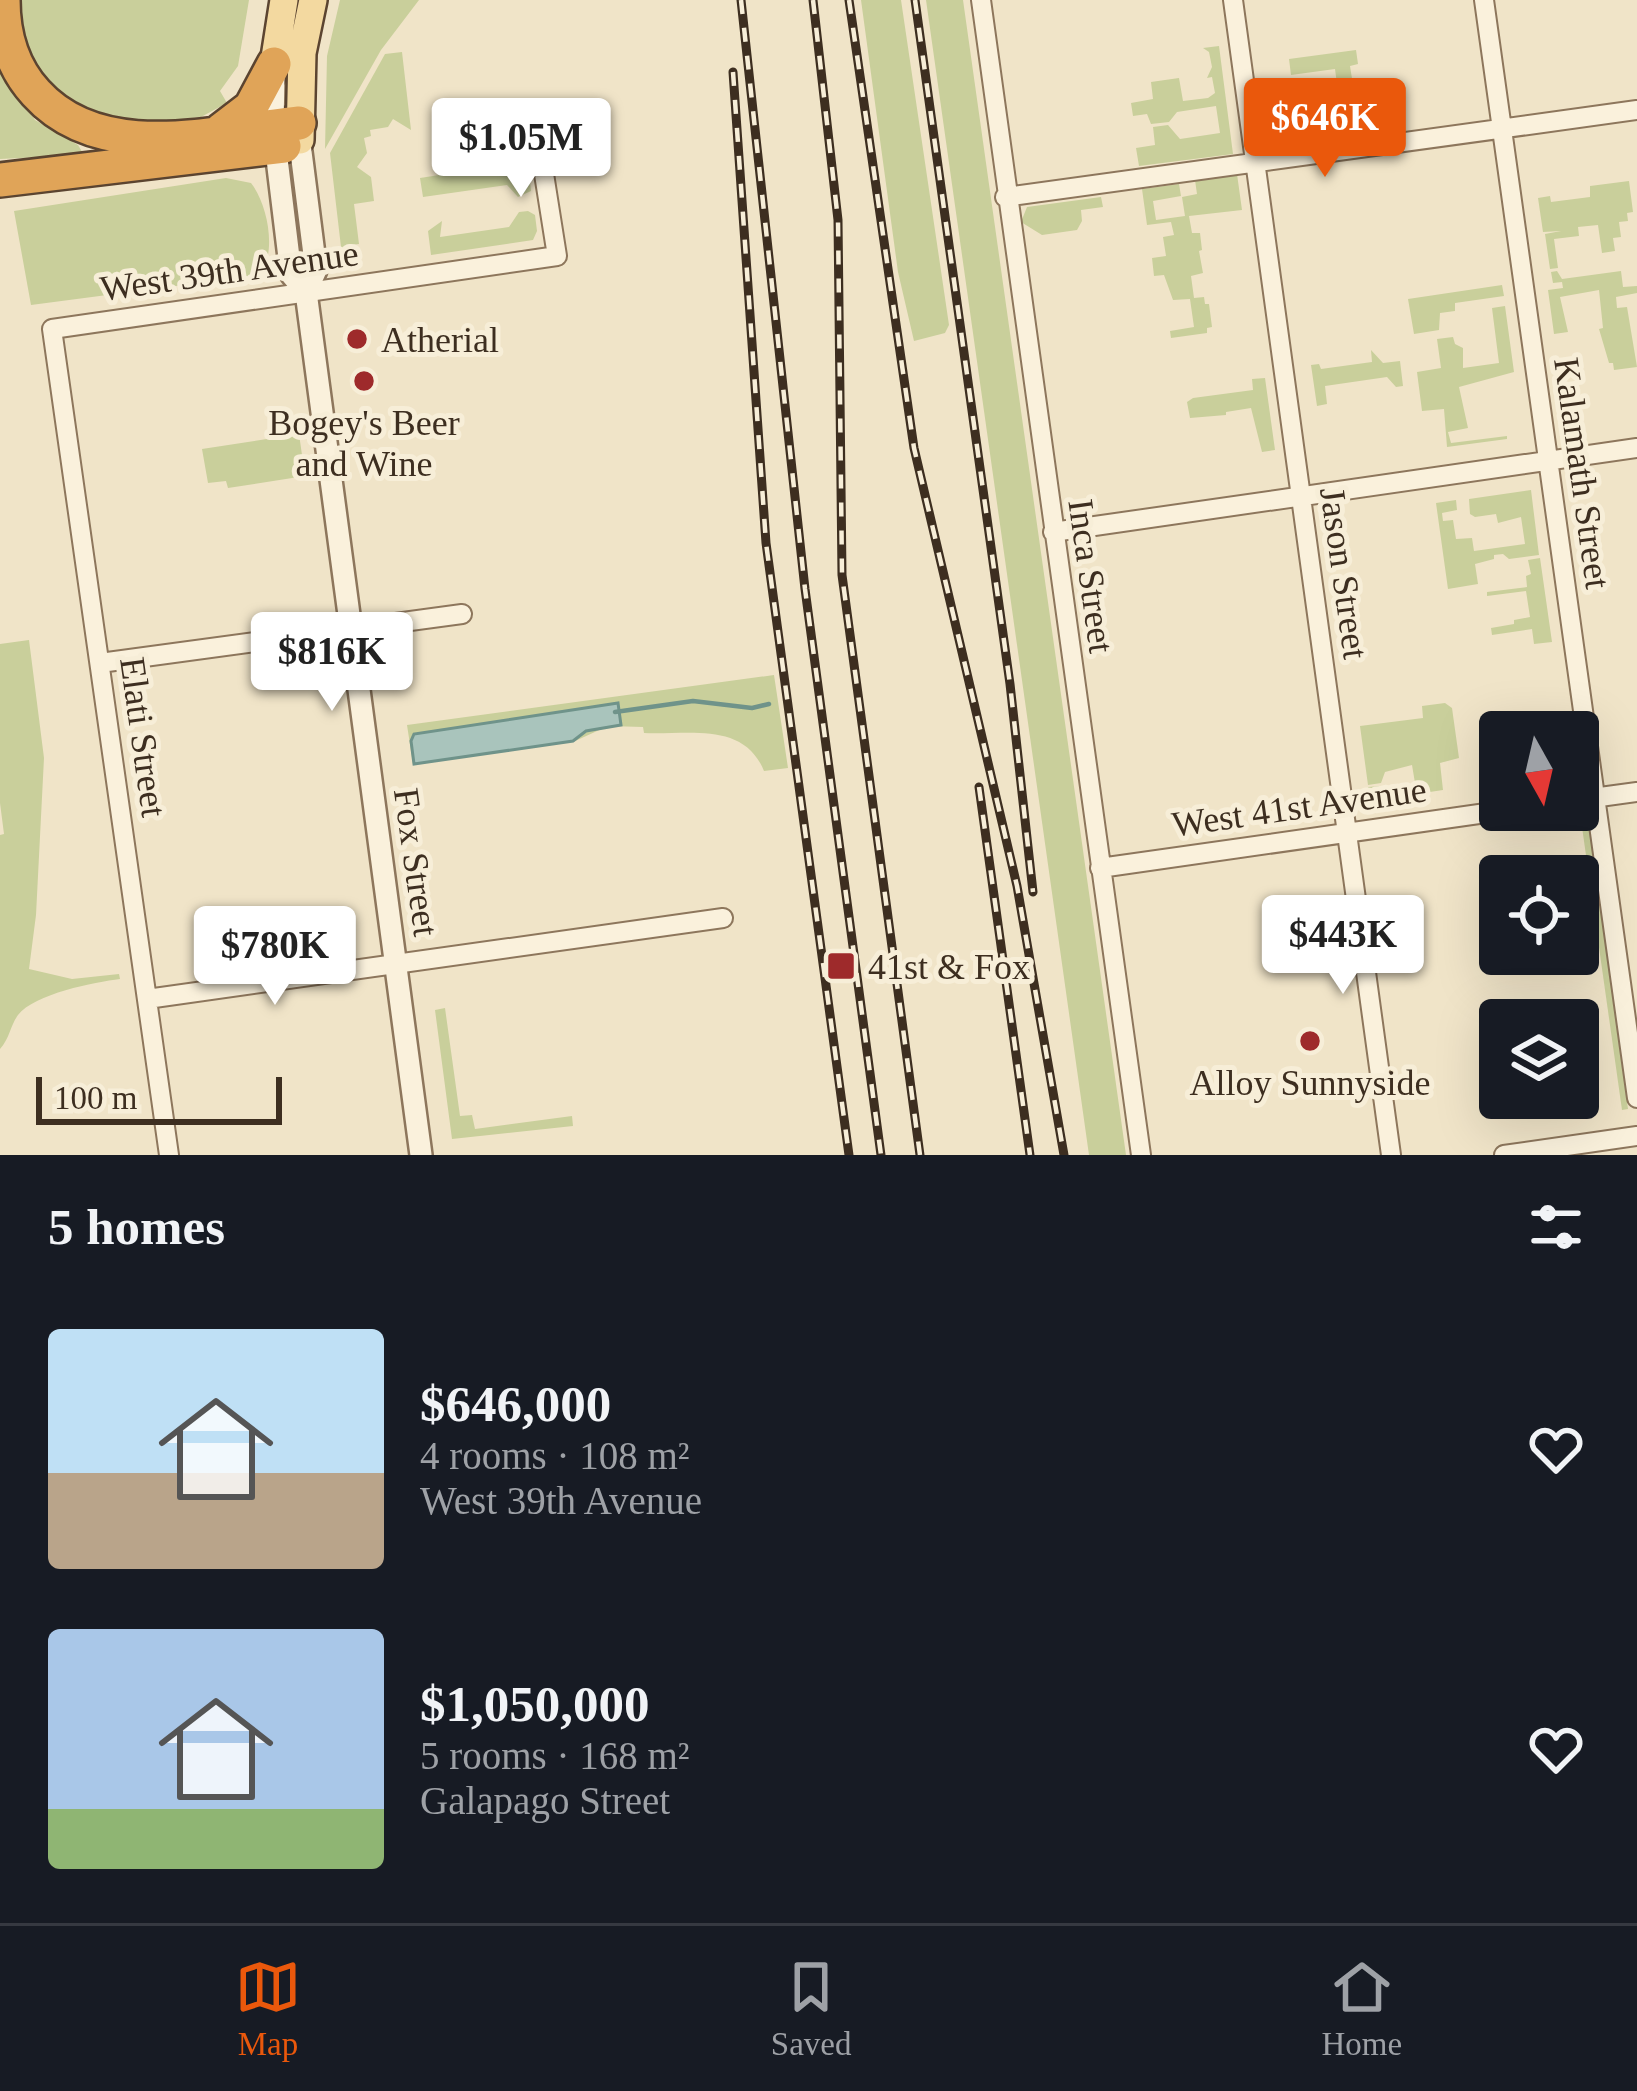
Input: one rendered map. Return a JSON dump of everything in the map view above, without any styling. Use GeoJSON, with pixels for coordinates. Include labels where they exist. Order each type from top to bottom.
{"type":"FeatureCollection","features":[{"type":"Feature","properties":{"kind":"highway"},"geometry":{"type":"LineString","coordinates":[[3,0],[7,38],[20,71],[40,98],[70,121],[125,137],[220,131],[287,135]]}},
{"type":"Feature","properties":{"kind":"highway"},"geometry":{"type":"LineString","coordinates":[[220,131],[251,106],[274,64]]}},
{"type":"Feature","properties":{"kind":"highway"},"geometry":{"type":"LineString","coordinates":[[0,176],[118,168],[287,135]]}},
{"type":"Feature","properties":{"kind":"main road","name":"Fox Street"},"geometry":{"type":"LineString","coordinates":[[287,135],[313,0]]}},
{"type":"Feature","properties":{"kind":"main road","name":"Fox Street"},"geometry":{"type":"LineString","coordinates":[[274,64],[284,7]]}},
{"type":"Feature","properties":{"kind":"street","name":"Jason Street"},"geometry":{"type":"LineString","coordinates":[[1233,0],[1391,1155]]}},
{"type":"Feature","properties":{"kind":"street","name":"Kalamath Street"},"geometry":{"type":"LineString","coordinates":[[1484,0],[1548,461],[1577,711]]}},
{"type":"Feature","properties":{"kind":"street","name":"Inca Street"},"geometry":{"type":"LineString","coordinates":[[980,3],[1141,1155]]}},
{"type":"Feature","properties":{"kind":"street","name":"Fox Street"},"geometry":{"type":"LineString","coordinates":[[274,64],[287,135],[291,274],[306,292],[421,1155]]}},
{"type":"Feature","properties":{"kind":"street"},"geometry":{"type":"LineString","coordinates":[[1005,197],[1637,110]]}},
{"type":"Feature","properties":{"kind":"street","name":"West 39th Avenue"},"geometry":{"type":"LineString","coordinates":[[52,329],[556,256],[538,136]]}},
{"type":"Feature","properties":{"kind":"street","name":"Elati Street"},"geometry":{"type":"LineString","coordinates":[[52,329],[169,1155]]}},
{"type":"Feature","properties":{"kind":"street"},"geometry":{"type":"LineString","coordinates":[[1053,532],[1637,448]]}},
{"type":"Feature","properties":{"kind":"street"},"geometry":{"type":"LineString","coordinates":[[100,663],[461,614]]}},
{"type":"Feature","properties":{"kind":"street"},"geometry":{"type":"LineString","coordinates":[[1599,797],[1637,791]]}},
{"type":"Feature","properties":{"kind":"street","name":"West 41st Avenue"},"geometry":{"type":"LineString","coordinates":[[1100,868],[1479,814]]}},
{"type":"Feature","properties":{"kind":"street","name":"Kalamath Street"},"geometry":{"type":"LineString","coordinates":[[1592,831],[1637,1098]]}},
{"type":"Feature","properties":{"kind":"street"},"geometry":{"type":"LineString","coordinates":[[147,999],[723,918]]}},
{"type":"Feature","properties":{"kind":"street"},"geometry":{"type":"LineString","coordinates":[[1504,1155],[1637,1136]]}},
{"type":"Feature","properties":{"kind":"green space"},"geometry":{"type":"Polygon","coordinates":[[[13,0],[249,0],[238,66],[220,91],[227,103],[201,117],[136,125],[84,118],[26,63],[13,0]]]}},
{"type":"Feature","properties":{"kind":"green space"},"geometry":{"type":"Polygon","coordinates":[[[340,0],[419,0],[381,50],[325,149],[327,56],[340,0]]]}},
{"type":"Feature","properties":{"kind":"green space"},"geometry":{"type":"Polygon","coordinates":[[[861,0],[901,0],[949,325],[945,333],[914,341],[898,272],[861,0]]]}},
{"type":"Feature","properties":{"kind":"green space"},"geometry":{"type":"Polygon","coordinates":[[[926,0],[963,0],[1126,1155],[1089,1155],[926,0]]]}},
{"type":"Feature","properties":{"kind":"green space"},"geometry":{"type":"Polygon","coordinates":[[[1219,46],[1233,154],[1139,166],[1136,148],[1155,145],[1153,127],[1168,125],[1180,139],[1220,133],[1216,106],[1177,112],[1169,122],[1151,124],[1147,114],[1133,116],[1131,103],[1153,99],[1151,82],[1179,78],[1183,101],[1208,98],[1215,93],[1212,77],[1207,78],[1212,67],[1209,52],[1203,48],[1219,46]]]}},
{"type":"Feature","properties":{"kind":"green space"},"geometry":{"type":"Polygon","coordinates":[[[1356,50],[1358,64],[1350,66],[1353,85],[1343,87],[1345,102],[1336,103],[1334,89],[1325,90],[1337,84],[1335,69],[1291,75],[1289,59],[1356,50]]]}},
{"type":"Feature","properties":{"kind":"green space"},"geometry":{"type":"Polygon","coordinates":[[[402,52],[411,130],[393,119],[388,127],[370,130],[371,136],[364,138],[367,153],[357,167],[371,177],[374,201],[354,204],[359,244],[351,245],[346,255],[341,247],[330,153],[385,54],[402,52]]]}},
{"type":"Feature","properties":{"kind":"green space"},"geometry":{"type":"Polygon","coordinates":[[[0,70],[35,120],[78,145],[84,155],[0,159],[0,70]]]}},
{"type":"Feature","properties":{"kind":"green space"},"geometry":{"type":"Polygon","coordinates":[[[506,150],[529,172],[531,191],[518,197],[507,185],[423,197],[420,178],[504,165],[506,150]]]}},
{"type":"Feature","properties":{"kind":"green space"},"geometry":{"type":"Polygon","coordinates":[[[1237,174],[1242,210],[1189,216],[1192,233],[1200,233],[1202,250],[1203,273],[1191,276],[1194,298],[1204,297],[1209,304],[1212,327],[1207,333],[1171,338],[1170,331],[1194,327],[1190,299],[1173,300],[1164,275],[1154,276],[1152,258],[1166,256],[1163,237],[1174,235],[1171,222],[1147,225],[1142,189],[1179,184],[1181,196],[1153,201],[1156,220],[1185,216],[1182,197],[1197,194],[1195,180],[1237,174]]]}},
{"type":"Feature","properties":{"kind":"green space"},"geometry":{"type":"Polygon","coordinates":[[[226,178],[251,183],[262,203],[269,242],[260,275],[31,305],[14,211],[226,178]]]}},
{"type":"Feature","properties":{"kind":"green space"},"geometry":{"type":"Polygon","coordinates":[[[1629,181],[1633,212],[1627,213],[1628,221],[1619,222],[1621,237],[1613,238],[1615,251],[1602,253],[1598,225],[1578,227],[1579,236],[1554,239],[1558,268],[1550,269],[1545,234],[1561,231],[1543,232],[1538,198],[1550,196],[1551,202],[1590,197],[1590,186],[1629,181]]]}},
{"type":"Feature","properties":{"kind":"green space"},"geometry":{"type":"Polygon","coordinates":[[[1101,197],[1103,207],[1081,210],[1077,230],[1042,235],[1021,222],[1027,207],[1101,197]]]}},
{"type":"Feature","properties":{"kind":"green space"},"geometry":{"type":"Polygon","coordinates":[[[519,212],[535,215],[533,240],[431,255],[428,231],[442,221],[440,237],[509,227],[519,212]]]}},
{"type":"Feature","properties":{"kind":"green space"},"geometry":{"type":"Polygon","coordinates":[[[1557,271],[1562,279],[1621,271],[1623,287],[1637,286],[1637,293],[1616,297],[1617,308],[1627,307],[1637,367],[1614,370],[1609,363],[1599,329],[1603,328],[1599,290],[1560,297],[1568,332],[1554,334],[1548,290],[1563,288],[1562,282],[1553,283],[1551,272],[1557,271]]]}},
{"type":"Feature","properties":{"kind":"green space"},"geometry":{"type":"Polygon","coordinates":[[[1502,285],[1504,296],[1455,303],[1455,311],[1440,313],[1439,330],[1414,334],[1408,299],[1502,285]]]}},
{"type":"Feature","properties":{"kind":"green space"},"geometry":{"type":"Polygon","coordinates":[[[1505,306],[1514,372],[1459,387],[1468,428],[1448,432],[1451,443],[1507,439],[1447,447],[1444,409],[1422,411],[1417,372],[1441,368],[1437,339],[1453,337],[1463,348],[1463,368],[1499,363],[1492,308],[1505,306]]]}},
{"type":"Feature","properties":{"kind":"green space"},"geometry":{"type":"Polygon","coordinates":[[[1371,350],[1383,363],[1400,361],[1403,386],[1396,387],[1387,377],[1325,386],[1327,404],[1317,406],[1311,365],[1319,364],[1321,369],[1372,362],[1371,350]]]}},
{"type":"Feature","properties":{"kind":"green space"},"geometry":{"type":"Polygon","coordinates":[[[1265,378],[1275,450],[1262,452],[1251,408],[1190,418],[1187,402],[1193,398],[1253,390],[1252,379],[1265,378]]]}},
{"type":"Feature","properties":{"kind":"green space"},"geometry":{"type":"Polygon","coordinates":[[[299,434],[305,476],[228,488],[226,481],[208,483],[202,449],[299,434]]]}},
{"type":"Feature","properties":{"kind":"green space"},"geometry":{"type":"Polygon","coordinates":[[[1531,490],[1539,555],[1509,559],[1494,555],[1494,559],[1475,564],[1478,584],[1448,589],[1436,503],[1456,500],[1457,510],[1442,513],[1443,521],[1453,520],[1456,539],[1472,538],[1474,551],[1525,544],[1521,517],[1498,523],[1496,514],[1475,517],[1470,514],[1469,499],[1531,490]]]}},
{"type":"Feature","properties":{"kind":"green space"},"geometry":{"type":"Polygon","coordinates":[[[1540,558],[1552,642],[1534,644],[1532,629],[1492,635],[1491,628],[1530,617],[1526,591],[1487,596],[1487,592],[1527,587],[1528,560],[1540,558]]]}},
{"type":"Feature","properties":{"kind":"green space"},"geometry":{"type":"Polygon","coordinates":[[[29,640],[44,758],[29,969],[72,979],[119,974],[120,979],[37,1001],[18,1015],[0,1049],[0,835],[4,834],[0,644],[29,640]]]}},
{"type":"Feature","properties":{"kind":"green space"},"geometry":{"type":"Polygon","coordinates":[[[774,675],[788,768],[764,771],[743,744],[713,734],[644,733],[643,727],[608,726],[573,742],[413,764],[407,725],[774,675]]]}},
{"type":"Feature","properties":{"kind":"green space"},"geometry":{"type":"Polygon","coordinates":[[[1445,703],[1452,708],[1459,758],[1440,763],[1443,790],[1370,801],[1368,787],[1381,786],[1382,792],[1416,789],[1412,765],[1385,772],[1381,783],[1368,785],[1360,726],[1423,718],[1422,706],[1445,703]]]}},
{"type":"Feature","properties":{"kind":"green space"},"geometry":{"type":"Polygon","coordinates":[[[1583,831],[1590,831],[1593,855],[1586,855],[1583,831]]]}},
{"type":"Feature","properties":{"kind":"green space"},"geometry":{"type":"Polygon","coordinates":[[[1599,899],[1628,1109],[1622,1110],[1599,947],[1599,899]]]}},
{"type":"Feature","properties":{"kind":"green space"},"geometry":{"type":"Polygon","coordinates":[[[445,1008],[460,1116],[472,1115],[475,1129],[572,1116],[573,1126],[452,1139],[435,1010],[445,1008]]]}},
{"type":"Feature","properties":{"kind":"water"},"geometry":{"type":"Polygon","coordinates":[[[618,703],[621,725],[586,731],[573,741],[414,764],[414,734],[618,703]]]}},
{"type":"Feature","properties":{"kind":"waterway"},"geometry":{"type":"LineString","coordinates":[[615,712],[693,701],[752,708],[769,704]]}},
{"type":"Feature","properties":{"kind":"railway"},"geometry":{"type":"LineString","coordinates":[[741,0],[805,589],[881,1155]]}},
{"type":"Feature","properties":{"kind":"railway"},"geometry":{"type":"LineString","coordinates":[[813,0],[838,220],[842,575],[920,1155]]}},
{"type":"Feature","properties":{"kind":"railway"},"geometry":{"type":"LineString","coordinates":[[849,0],[914,448],[1017,886],[1064,1155]]}},
{"type":"Feature","properties":{"kind":"railway"},"geometry":{"type":"LineString","coordinates":[[915,0],[1010,684],[1033,892]]}},
{"type":"Feature","properties":{"kind":"railway"},"geometry":{"type":"LineString","coordinates":[[733,72],[766,543],[849,1155]]}},
{"type":"Feature","properties":{"kind":"railway"},"geometry":{"type":"LineString","coordinates":[[979,787],[1030,1155]]}},
{"type":"Feature","properties":{"kind":"place","name":"Atherial"},"geometry":{"type":"Point","coordinates":[357,339]}},
{"type":"Feature","properties":{"kind":"place","name":"Bogey's Beer and Wine"},"geometry":{"type":"Point","coordinates":[364,381]}},
{"type":"Feature","properties":{"kind":"place","name":"41st & Fox"},"geometry":{"type":"Point","coordinates":[841,966]}},
{"type":"Feature","properties":{"kind":"place","name":"Alloy Sunnyside"},"geometry":{"type":"Point","coordinates":[1310,1041]}}]}
